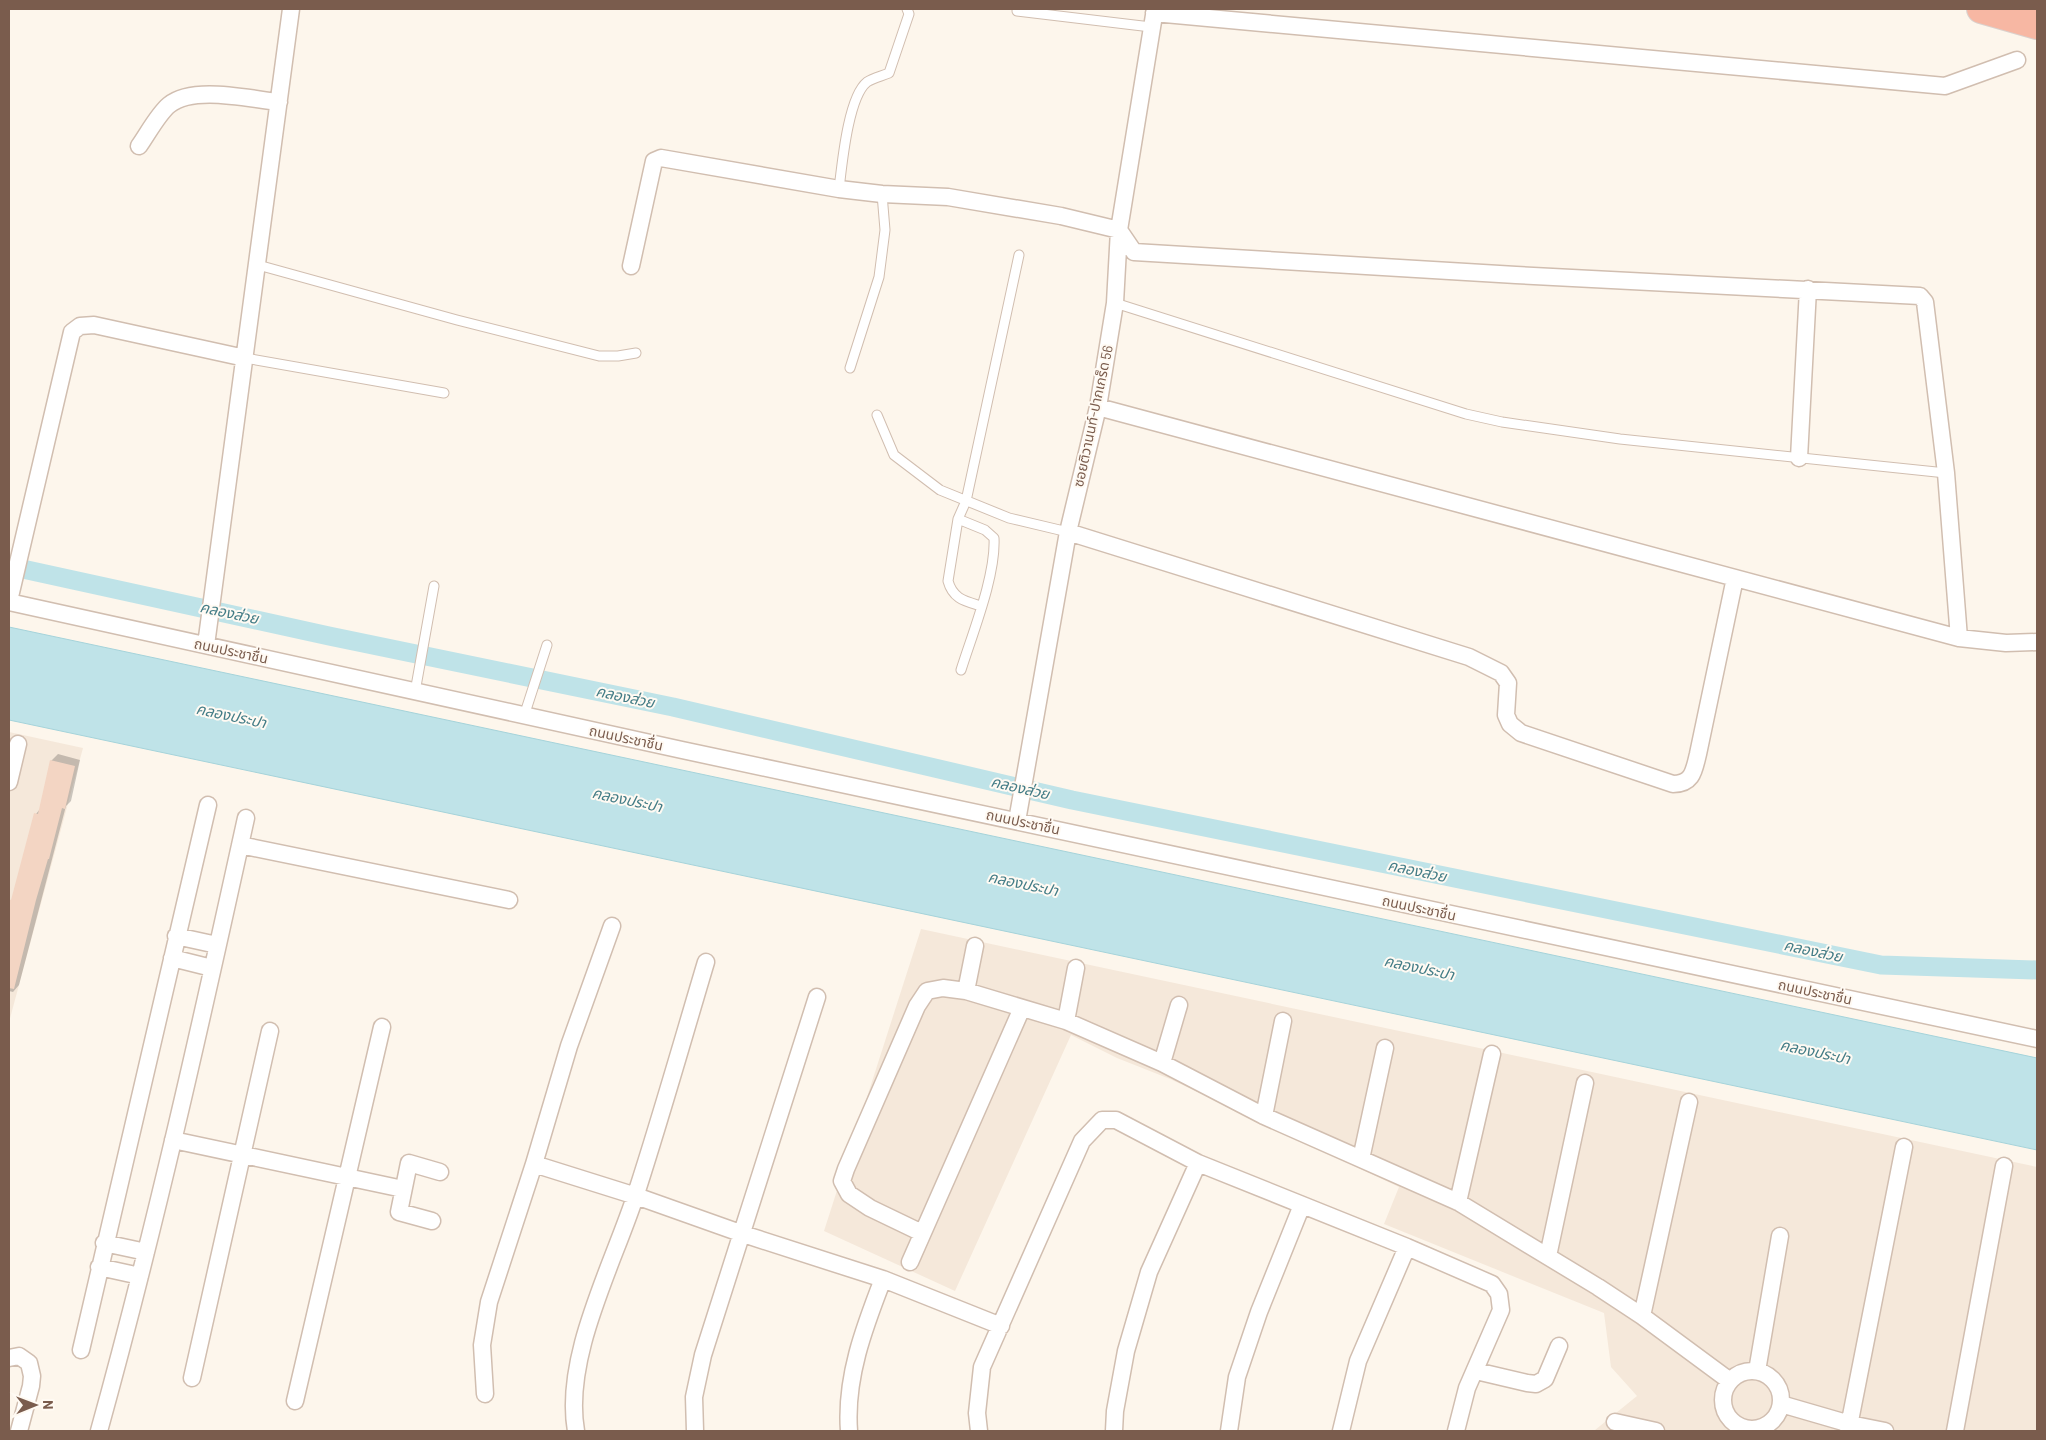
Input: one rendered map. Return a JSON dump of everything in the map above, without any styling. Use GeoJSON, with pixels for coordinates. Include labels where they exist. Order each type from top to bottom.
{"type":"FeatureCollection","features":[{"type":"Feature","properties":{"kind":"highway"},"geometry":{"type":"LineString","coordinates":[[1981,9],[2037,25]]}},
{"type":"Feature","properties":{"kind":"street"},"geometry":{"type":"LineString","coordinates":[[206,645],[291,9]]}},
{"type":"Feature","properties":{"kind":"street"},"geometry":{"type":"LineString","coordinates":[[1153,16],[1945,86],[2017,60]]}},
{"type":"Feature","properties":{"kind":"street","name":"ซอยติวานนท์-ปากเกร็ด 56"},"geometry":{"type":"LineString","coordinates":[[1017,821],[1068,532],[1098,407],[1115,303],[1119,230],[1153,16]]}},
{"type":"Feature","properties":{"kind":"street"},"geometry":{"type":"LineString","coordinates":[[139,146],[168,106],[181,98],[208,94],[279,102]]}},
{"type":"Feature","properties":{"kind":"street"},"geometry":{"type":"LineString","coordinates":[[631,266],[654,161],[661,158],[839,189],[882,194],[948,197],[1060,216],[1119,230],[1134,252],[1516,275],[1920,296],[1925,302],[1946,473],[1959,638]]}},
{"type":"Feature","properties":{"kind":"street"},"geometry":{"type":"LineString","coordinates":[[1799,458],[1808,289]]}},
{"type":"Feature","properties":{"kind":"street"},"geometry":{"type":"LineString","coordinates":[[9,602],[72,332],[80,326],[94,325],[245,358]]}},
{"type":"Feature","properties":{"kind":"street"},"geometry":{"type":"LineString","coordinates":[[1098,407],[1959,638],[2006,643],[2037,642]]}},
{"type":"Feature","properties":{"kind":"street"},"geometry":{"type":"LineString","coordinates":[[1068,532],[1469,657],[1501,673],[1508,683],[1506,715],[1510,724],[1521,733],[1673,784],[1682,784],[1692,776],[1735,578]]}},
{"type":"Feature","properties":{"kind":"street","name":"ถนนประชาชื่น"},"geometry":{"type":"LineString","coordinates":[[9,602],[524,716],[2037,1039]]}},
{"type":"Feature","properties":{"kind":"street"},"geometry":{"type":"LineString","coordinates":[[9,782],[18,744]]}},
{"type":"Feature","properties":{"kind":"street"},"geometry":{"type":"LineString","coordinates":[[81,1350],[104,1243],[208,805]]}},
{"type":"Feature","properties":{"kind":"street"},"geometry":{"type":"LineString","coordinates":[[99,1431],[140,1276],[173,1140],[246,818]]}},
{"type":"Feature","properties":{"kind":"street"},"geometry":{"type":"LineString","coordinates":[[240,846],[509,900]]}},
{"type":"Feature","properties":{"kind":"street"},"geometry":{"type":"LineString","coordinates":[[485,1394],[482,1345],[489,1302],[534,1164],[569,1046],[612,926]]}},
{"type":"Feature","properties":{"kind":"street"},"geometry":{"type":"LineString","coordinates":[[176,936],[217,945]]}},
{"type":"Feature","properties":{"kind":"street"},"geometry":{"type":"LineString","coordinates":[[966,991],[975,946]]}},
{"type":"Feature","properties":{"kind":"street"},"geometry":{"type":"LineString","coordinates":[[172,958],[212,968]]}},
{"type":"Feature","properties":{"kind":"street"},"geometry":{"type":"LineString","coordinates":[[576,1431],[574,1388],[583,1340],[636,1196],[706,962]]}},
{"type":"Feature","properties":{"kind":"street"},"geometry":{"type":"LineString","coordinates":[[1066,1021],[1076,968]]}},
{"type":"Feature","properties":{"kind":"street"},"geometry":{"type":"LineString","coordinates":[[922,1233],[870,1208],[849,1194],[842,1181],[917,1006],[927,991],[944,988],[966,991],[1066,1021],[1162,1062],[1264,1116],[1458,1202],[1642,1316],[1730,1381]]}},
{"type":"Feature","properties":{"kind":"street"},"geometry":{"type":"LineString","coordinates":[[695,1431],[694,1397],[703,1355],[817,997]]}},
{"type":"Feature","properties":{"kind":"street"},"geometry":{"type":"LineString","coordinates":[[1162,1062],[1179,1005]]}},
{"type":"Feature","properties":{"kind":"street"},"geometry":{"type":"LineString","coordinates":[[910,1262],[1022,1008]]}},
{"type":"Feature","properties":{"kind":"street"},"geometry":{"type":"LineString","coordinates":[[1264,1116],[1283,1021]]}},
{"type":"Feature","properties":{"kind":"street"},"geometry":{"type":"LineString","coordinates":[[295,1401],[382,1027]]}},
{"type":"Feature","properties":{"kind":"street"},"geometry":{"type":"LineString","coordinates":[[192,1378],[270,1031]]}},
{"type":"Feature","properties":{"kind":"street"},"geometry":{"type":"LineString","coordinates":[[1361,1159],[1385,1048]]}},
{"type":"Feature","properties":{"kind":"street"},"geometry":{"type":"LineString","coordinates":[[1458,1202],[1492,1054]]}},
{"type":"Feature","properties":{"kind":"street"},"geometry":{"type":"LineString","coordinates":[[1548,1256],[1585,1083]]}},
{"type":"Feature","properties":{"kind":"street"},"geometry":{"type":"LineString","coordinates":[[1642,1316],[1689,1102]]}},
{"type":"Feature","properties":{"kind":"street"},"geometry":{"type":"LineString","coordinates":[[979,1431],[977,1413],[982,1367],[1002,1326],[1082,1141],[1102,1120],[1116,1120],[1198,1163],[1407,1247],[1492,1284],[1499,1294],[1501,1310],[1467,1388],[1456,1431]]}},
{"type":"Feature","properties":{"kind":"street"},"geometry":{"type":"LineString","coordinates":[[173,1140],[404,1189]]}},
{"type":"Feature","properties":{"kind":"street"},"geometry":{"type":"LineString","coordinates":[[1849,1428],[1904,1147]]}},
{"type":"Feature","properties":{"kind":"street"},"geometry":{"type":"LineString","coordinates":[[432,1222],[398,1212],[409,1163],[440,1172]]}},
{"type":"Feature","properties":{"kind":"street"},"geometry":{"type":"LineString","coordinates":[[1114,1431],[1115,1411],[1126,1351],[1149,1272],[1198,1163]]}},
{"type":"Feature","properties":{"kind":"street"},"geometry":{"type":"LineString","coordinates":[[534,1164],[636,1196],[743,1234],[883,1279],[1002,1326]]}},
{"type":"Feature","properties":{"kind":"street"},"geometry":{"type":"LineString","coordinates":[[1954,1431],[2004,1166]]}},
{"type":"Feature","properties":{"kind":"street"},"geometry":{"type":"LineString","coordinates":[[1229,1431],[1237,1377],[1258,1312],[1302,1205]]}},
{"type":"Feature","properties":{"kind":"street"},"geometry":{"type":"LineString","coordinates":[[1757,1371],[1780,1236]]}},
{"type":"Feature","properties":{"kind":"street"},"geometry":{"type":"LineString","coordinates":[[104,1243],[146,1252]]}},
{"type":"Feature","properties":{"kind":"street"},"geometry":{"type":"LineString","coordinates":[[1341,1431],[1358,1361],[1407,1247]]}},
{"type":"Feature","properties":{"kind":"street"},"geometry":{"type":"LineString","coordinates":[[99,1267],[140,1276]]}},
{"type":"Feature","properties":{"kind":"street"},"geometry":{"type":"LineString","coordinates":[[850,1431],[848,1419],[853,1365],[883,1279]]}},
{"type":"Feature","properties":{"kind":"street"},"geometry":{"type":"LineString","coordinates":[[1476,1371],[1527,1384],[1536,1384],[1545,1379],[1559,1346]]}},
{"type":"Feature","properties":{"kind":"street"},"geometry":{"type":"LineString","coordinates":[[9,1358],[19,1356],[29,1363],[32,1376],[19,1431]]}},
{"type":"Feature","properties":{"kind":"street"},"geometry":{"type":"LineString","coordinates":[[1757,1371],[1767,1375],[1775,1383],[1780,1393],[1781,1404],[1775,1418],[1762,1427],[1746,1430],[1737,1425],[1725,1410],[1723,1400],[1725,1390],[1730,1381],[1742,1373],[1757,1371]]}},
{"type":"Feature","properties":{"kind":"street"},"geometry":{"type":"LineString","coordinates":[[1781,1404],[1849,1428],[1885,1431]]}},
{"type":"Feature","properties":{"kind":"street"},"geometry":{"type":"LineString","coordinates":[[1615,1422],[1656,1431]]}},
{"type":"Feature","properties":{"kind":"lane"},"geometry":{"type":"LineString","coordinates":[[839,189],[849,120],[858,94],[867,82],[889,73],[908,14],[907,9]]}},
{"type":"Feature","properties":{"kind":"lane"},"geometry":{"type":"LineString","coordinates":[[1017,11],[1153,16]]}},
{"type":"Feature","properties":{"kind":"lane"},"geometry":{"type":"LineString","coordinates":[[850,368],[879,277],[885,230],[882,194]]}},
{"type":"Feature","properties":{"kind":"lane"},"geometry":{"type":"LineString","coordinates":[[981,606],[957,598],[951,591],[948,581],[958,519],[966,500],[1019,255]]}},
{"type":"Feature","properties":{"kind":"lane"},"geometry":{"type":"LineString","coordinates":[[258,265],[457,320],[599,356],[618,356],[636,353]]}},
{"type":"Feature","properties":{"kind":"lane"},"geometry":{"type":"LineString","coordinates":[[1115,303],[1475,416],[1502,422],[1620,439],[1946,473]]}},
{"type":"Feature","properties":{"kind":"lane"},"geometry":{"type":"LineString","coordinates":[[245,358],[444,394]]}},
{"type":"Feature","properties":{"kind":"lane"},"geometry":{"type":"LineString","coordinates":[[877,415],[894,455],[940,490],[1009,518],[1068,532]]}},
{"type":"Feature","properties":{"kind":"lane"},"geometry":{"type":"LineString","coordinates":[[958,519],[985,530],[994,538],[990,574],[961,670]]}},
{"type":"Feature","properties":{"kind":"lane"},"geometry":{"type":"LineString","coordinates":[[415,692],[434,586]]}},
{"type":"Feature","properties":{"kind":"lane"},"geometry":{"type":"LineString","coordinates":[[524,716],[547,645]]}},
{"type":"Feature","properties":{"kind":"shaded area"},"geometry":{"type":"Polygon","coordinates":[[[9,732],[83,748],[9,1022],[9,732]]]}},
{"type":"Feature","properties":{"kind":"shaded area"},"geometry":{"type":"Polygon","coordinates":[[[921,929],[2037,1167],[2037,1431],[1590,1431],[1595,1430],[1637,1396],[1611,1367],[1604,1313],[1384,1224],[1399,1187],[1170,1079],[1117,1058],[1071,1035],[955,1291],[824,1231],[921,929]]]}},
{"type":"Feature","properties":{"kind":"water","name":"คลองประปา"},"geometry":{"type":"Polygon","coordinates":[[[9,627],[2037,1058],[2037,1150],[9,720],[9,627]]]}},
{"type":"Feature","properties":{"kind":"building"},"geometry":{"type":"Polygon","coordinates":[[[50,760],[75,766],[65,809],[62,808],[36,900],[14,989],[9,988],[9,899],[11,900],[34,813],[38,814],[50,760]]]}},
{"type":"Feature","properties":{"kind":"waterway","name":"คลองส่วย"},"geometry":{"type":"LineString","coordinates":[[9,566],[329,636],[673,707],[1072,800],[1881,965],[2037,970]]}}]}
